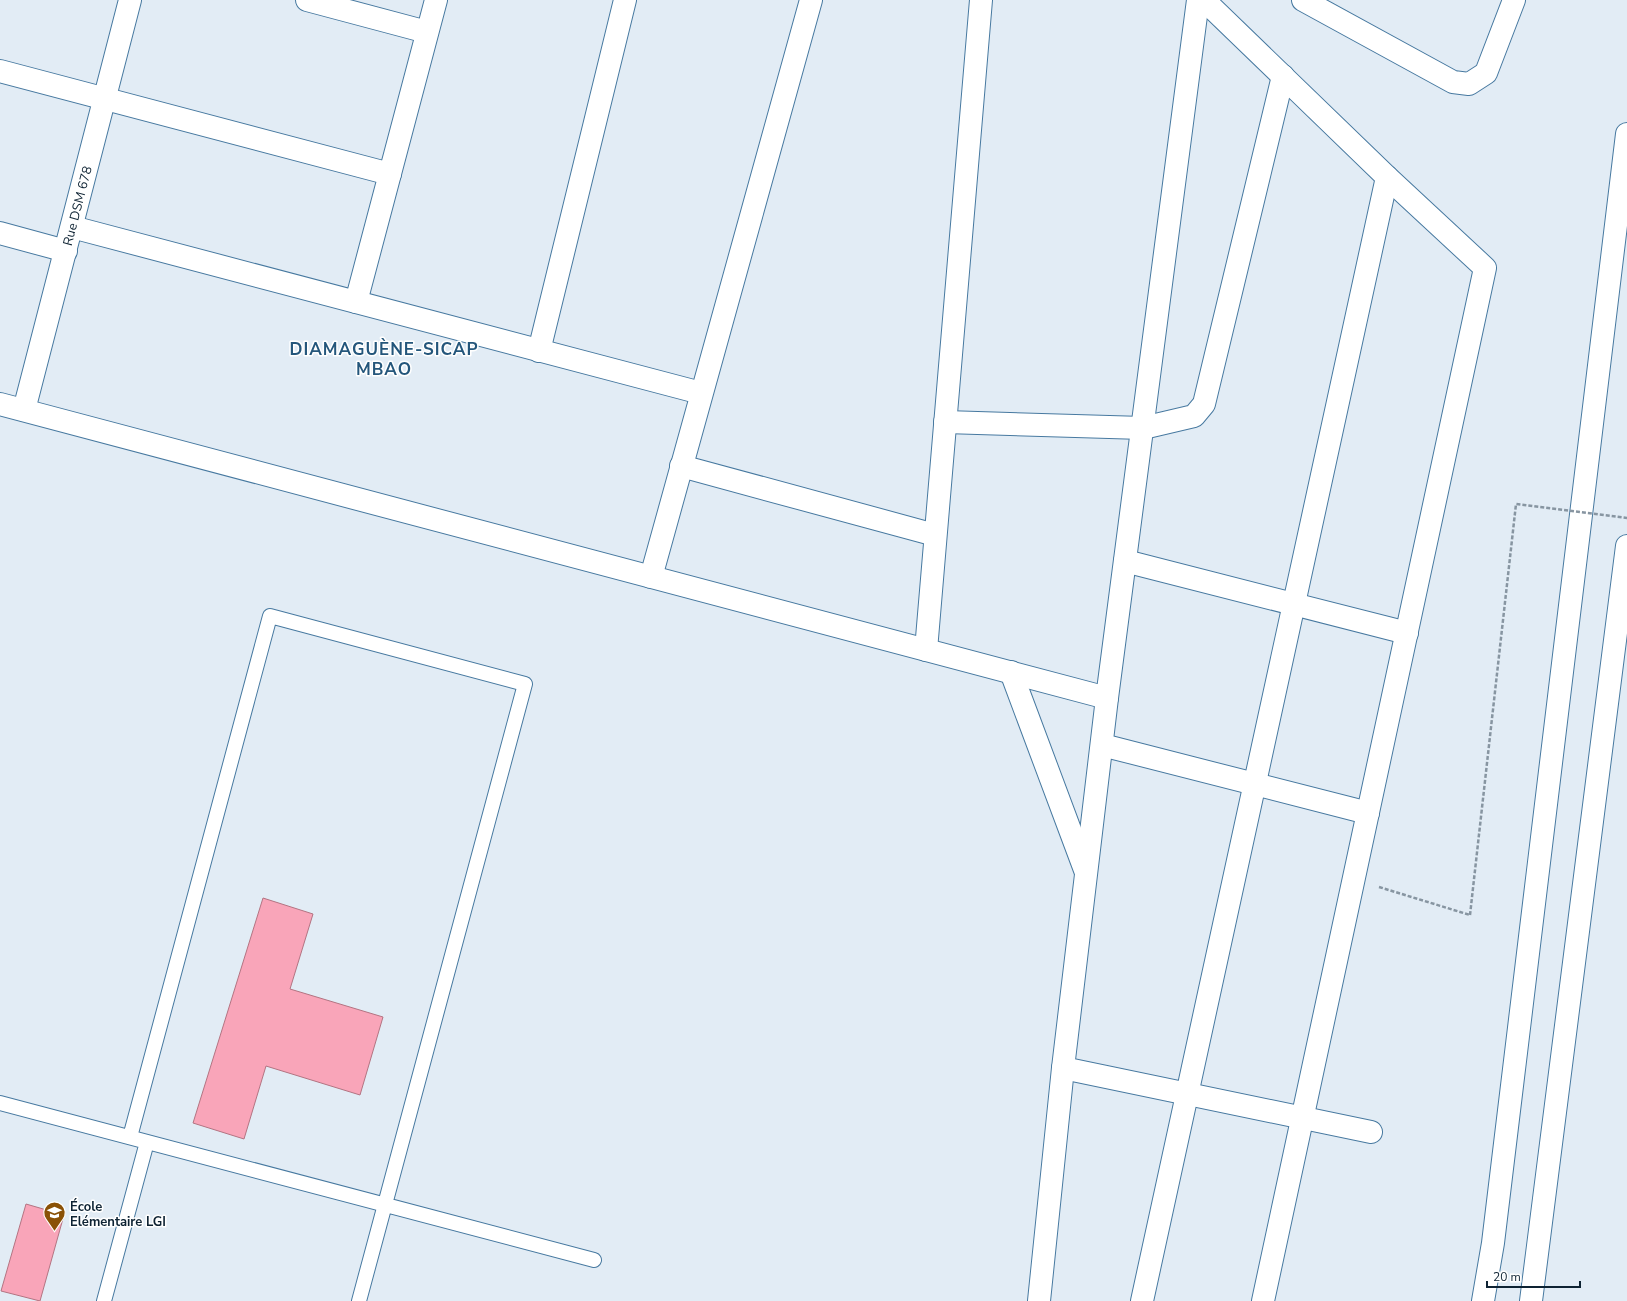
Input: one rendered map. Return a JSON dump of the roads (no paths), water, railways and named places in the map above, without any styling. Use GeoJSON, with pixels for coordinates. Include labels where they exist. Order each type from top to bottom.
{"type":"FeatureCollection","features":[{"type":"Feature","properties":{"kind":"main road","name":"Rue DSM 678"},"geometry":{"type":"LineString","coordinates":[[24,410],[130,0]]}},
{"type":"Feature","properties":{"kind":"main road"},"geometry":{"type":"LineString","coordinates":[[307,0],[427,32]]}},
{"type":"Feature","properties":{"kind":"main road"},"geometry":{"type":"LineString","coordinates":[[356,302],[436,0]]}},
{"type":"Feature","properties":{"kind":"main road"},"geometry":{"type":"LineString","coordinates":[[539,351],[626,0]]}},
{"type":"Feature","properties":{"kind":"main road"},"geometry":{"type":"LineString","coordinates":[[651,577],[810,0]]}},
{"type":"Feature","properties":{"kind":"main road"},"geometry":{"type":"LineString","coordinates":[[926,650],[981,0]]}},
{"type":"Feature","properties":{"kind":"main road"},"geometry":{"type":"LineString","coordinates":[[1039,1301],[1063,1068],[1107,698],[1198,0]]}},
{"type":"Feature","properties":{"kind":"main road"},"geometry":{"type":"LineString","coordinates":[[1204,0],[1387,177],[1485,268],[1263,1301]]}},
{"type":"Feature","properties":{"kind":"main road"},"geometry":{"type":"LineString","coordinates":[[1314,3],[1454,82],[1470,84],[1486,73],[1514,0]]}},
{"type":"Feature","properties":{"kind":"main road"},"geometry":{"type":"LineString","coordinates":[[0,71],[105,100],[390,174]]}},
{"type":"Feature","properties":{"kind":"main road"},"geometry":{"type":"LineString","coordinates":[[945,422],[1142,428],[1194,416],[1204,404],[1283,76]]}},
{"type":"Feature","properties":{"kind":"main road"},"geometry":{"type":"LineString","coordinates":[[1484,1301],[1495,1227],[1627,134]]}},
{"type":"Feature","properties":{"kind":"main road"},"geometry":{"type":"LineString","coordinates":[[1142,1301],[1387,177]]}},
{"type":"Feature","properties":{"kind":"main road"},"geometry":{"type":"LineString","coordinates":[[72,227],[701,393]]}},
{"type":"Feature","properties":{"kind":"main road"},"geometry":{"type":"LineString","coordinates":[[0,233],[66,250]]}},
{"type":"Feature","properties":{"kind":"main road"},"geometry":{"type":"LineString","coordinates":[[0,404],[1107,698]]}},
{"type":"Feature","properties":{"kind":"main road"},"geometry":{"type":"LineString","coordinates":[[681,466],[935,536]]}},
{"type":"Feature","properties":{"kind":"main road"},"geometry":{"type":"LineString","coordinates":[[1531,1301],[1627,546]]}},
{"type":"Feature","properties":{"kind":"main road"},"geometry":{"type":"LineString","coordinates":[[1125,561],[1407,633]]}},
{"type":"Feature","properties":{"kind":"main road"},"geometry":{"type":"LineString","coordinates":[[1011,672],[1086,873]]}},
{"type":"Feature","properties":{"kind":"main road"},"geometry":{"type":"LineString","coordinates":[[1102,745],[1368,813]]}},
{"type":"Feature","properties":{"kind":"main road"},"geometry":{"type":"LineString","coordinates":[[1063,1068],[1187,1095],[1303,1117],[1371,1132]]}},
{"type":"Feature","properties":{"kind":"lane"},"geometry":{"type":"LineString","coordinates":[[130,1137],[270,616],[525,684],[359,1301]]}},
{"type":"Feature","properties":{"kind":"lane"},"geometry":{"type":"LineString","coordinates":[[0,1102],[594,1260]]}},
{"type":"Feature","properties":{"kind":"lane"},"geometry":{"type":"LineString","coordinates":[[104,1301],[147,1142]]}},
{"type":"Feature","properties":{"kind":"place","name":"École Elémentaire LGI"},"geometry":{"type":"Point","coordinates":[54,1232]}},
{"type":"Feature","properties":{"kind":"district","name":"DIAMAGUÈNE-SICAP MBAO"},"geometry":{"type":"Point","coordinates":[384,359]}}]}
